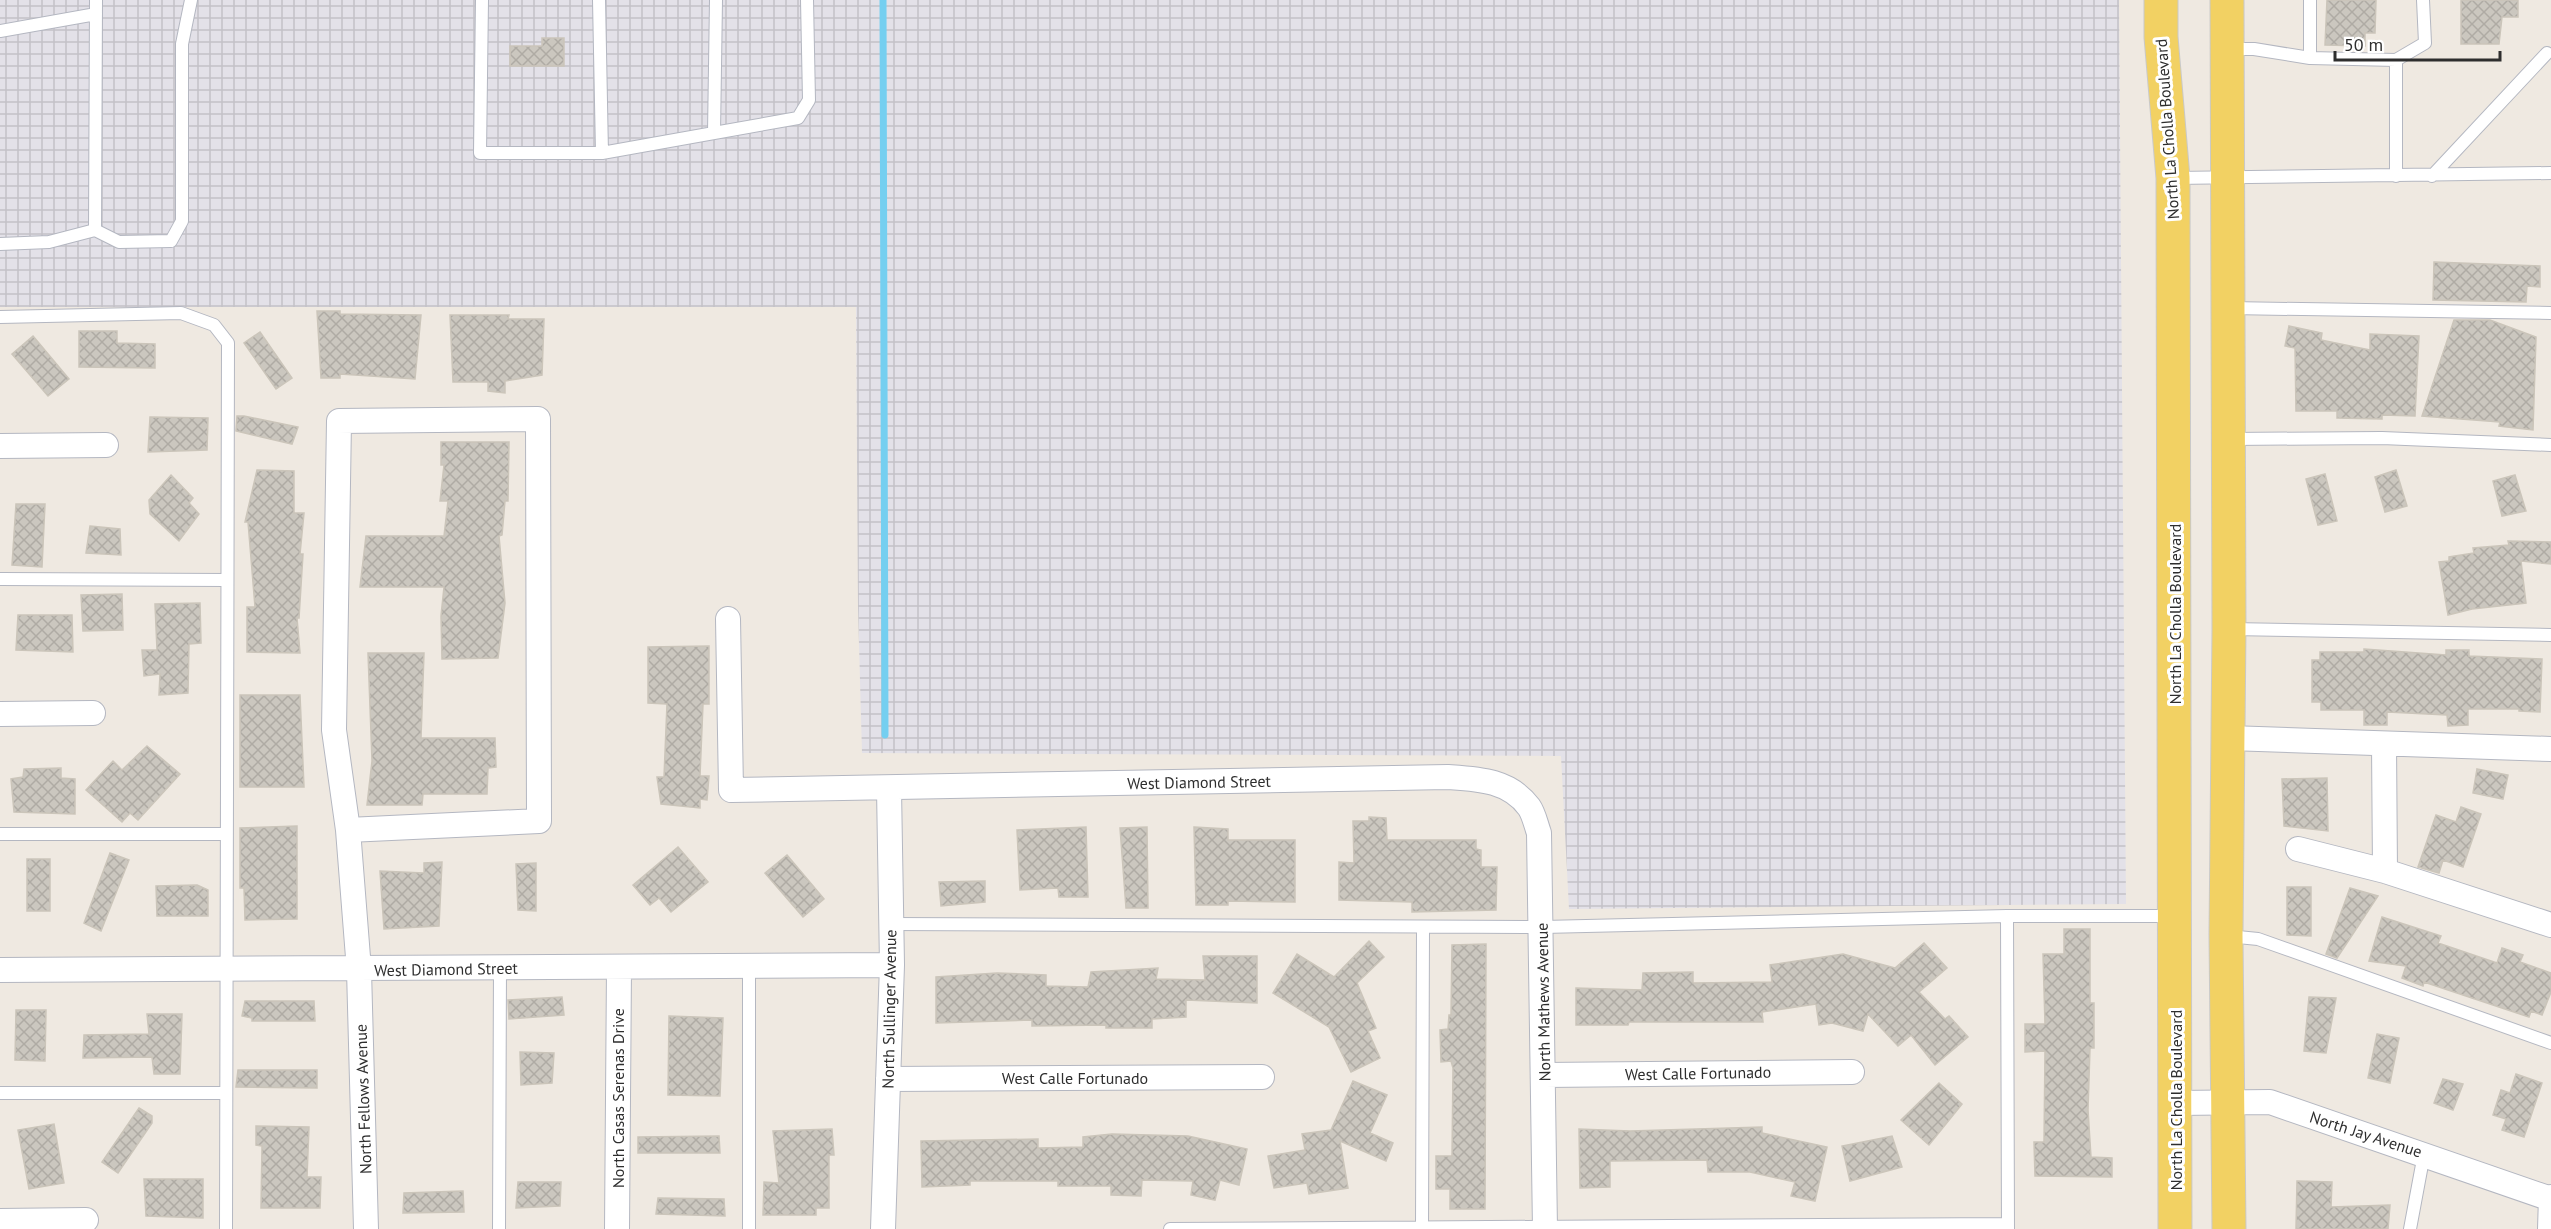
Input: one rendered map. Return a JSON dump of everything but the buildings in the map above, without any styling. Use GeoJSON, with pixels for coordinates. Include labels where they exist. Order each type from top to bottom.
{"type":"FeatureCollection","features":[{"type":"Feature","properties":{"kind":"main road","name":"North La Cholla Boulevard"},"geometry":{"type":"LineString","coordinates":[[2161,0],[2161,37],[2173,178],[2175,1229]]}},
{"type":"Feature","properties":{"kind":"main road"},"geometry":{"type":"LineString","coordinates":[[2227,0],[2229,738],[2226,935],[2229,1229]]}},
{"type":"Feature","properties":{"kind":"street","name":"North Fellows Avenue"},"geometry":{"type":"LineString","coordinates":[[348,830],[539,821],[538,419],[339,421],[334,730],[348,830],[359,970],[366,1229]]}},
{"type":"Feature","properties":{"kind":"street"},"geometry":{"type":"LineString","coordinates":[[0,446],[106,446]]}},
{"type":"Feature","properties":{"kind":"street","name":"West Diamond Street"},"geometry":{"type":"LineString","coordinates":[[728,619],[731,790],[889,789],[1448,777],[1481,779],[1507,787]]}},
{"type":"Feature","properties":{"kind":"street"},"geometry":{"type":"LineString","coordinates":[[0,714],[93,713]]}},
{"type":"Feature","properties":{"kind":"street"},"geometry":{"type":"LineString","coordinates":[[2229,738],[2551,749]]}},
{"type":"Feature","properties":{"kind":"street"},"geometry":{"type":"LineString","coordinates":[[2384,744],[2385,871]]}},
{"type":"Feature","properties":{"kind":"street","name":"North Mathews Avenue"},"geometry":{"type":"LineString","coordinates":[[1507,787],[1530,807],[1539,833],[1543,927],[1545,1228]]}},
{"type":"Feature","properties":{"kind":"street","name":"North Sullinger Avenue"},"geometry":{"type":"LineString","coordinates":[[883,1229],[892,965],[889,789]]}},
{"type":"Feature","properties":{"kind":"street"},"geometry":{"type":"LineString","coordinates":[[2298,849],[2385,871],[2551,925]]}},
{"type":"Feature","properties":{"kind":"street","name":"West Diamond Street"},"geometry":{"type":"LineString","coordinates":[[0,970],[359,970],[892,965]]}},
{"type":"Feature","properties":{"kind":"street","name":"North Casas Serenas Drive"},"geometry":{"type":"LineString","coordinates":[[617,1229],[619,967]]}},
{"type":"Feature","properties":{"kind":"street","name":"West Calle Fortunado"},"geometry":{"type":"LineString","coordinates":[[1544,1075],[1852,1072]]}},
{"type":"Feature","properties":{"kind":"street","name":"West Calle Fortunado"},"geometry":{"type":"LineString","coordinates":[[888,1079],[1262,1077]]}},
{"type":"Feature","properties":{"kind":"street","name":"North Jay Avenue"},"geometry":{"type":"LineString","coordinates":[[2176,1103],[2270,1102],[2551,1198]]}},
{"type":"Feature","properties":{"kind":"street"},"geometry":{"type":"LineString","coordinates":[[2550,1229],[2551,1198]]}},
{"type":"Feature","properties":{"kind":"street"},"geometry":{"type":"LineString","coordinates":[[0,1221],[86,1220]]}},
{"type":"Feature","properties":{"kind":"lane"},"geometry":{"type":"LineString","coordinates":[[95,230],[96,0]]}},
{"type":"Feature","properties":{"kind":"lane"},"geometry":{"type":"LineString","coordinates":[[0,244],[49,242],[95,230],[119,242],[171,241],[182,221],[182,44],[191,0]]}},
{"type":"Feature","properties":{"kind":"lane"},"geometry":{"type":"LineString","coordinates":[[482,0],[480,153],[602,153],[798,118],[809,100],[807,0]]}},
{"type":"Feature","properties":{"kind":"lane"},"geometry":{"type":"LineString","coordinates":[[599,0],[602,153]]}},
{"type":"Feature","properties":{"kind":"lane"},"geometry":{"type":"LineString","coordinates":[[714,133],[716,0]]}},
{"type":"Feature","properties":{"kind":"lane"},"geometry":{"type":"LineString","coordinates":[[2310,0],[2310,58]]}},
{"type":"Feature","properties":{"kind":"lane"},"geometry":{"type":"LineString","coordinates":[[2227,49],[2254,49],[2310,58],[2396,60],[2425,43],[2423,0]]}},
{"type":"Feature","properties":{"kind":"lane"},"geometry":{"type":"LineString","coordinates":[[0,31],[96,14]]}},
{"type":"Feature","properties":{"kind":"lane"},"geometry":{"type":"LineString","coordinates":[[2432,176],[2547,53]]}},
{"type":"Feature","properties":{"kind":"lane"},"geometry":{"type":"LineString","coordinates":[[2396,60],[2396,176]]}},
{"type":"Feature","properties":{"kind":"lane"},"geometry":{"type":"LineString","coordinates":[[2173,178],[2551,173]]}},
{"type":"Feature","properties":{"kind":"lane"},"geometry":{"type":"LineString","coordinates":[[2229,308],[2551,313]]}},
{"type":"Feature","properties":{"kind":"lane"},"geometry":{"type":"LineString","coordinates":[[0,316],[181,314],[214,325],[228,343],[226,1229]]}},
{"type":"Feature","properties":{"kind":"lane"},"geometry":{"type":"LineString","coordinates":[[2229,439],[2382,438],[2551,445]]}},
{"type":"Feature","properties":{"kind":"lane"},"geometry":{"type":"LineString","coordinates":[[0,579],[227,580]]}},
{"type":"Feature","properties":{"kind":"lane"},"geometry":{"type":"LineString","coordinates":[[2229,629],[2551,635]]}},
{"type":"Feature","properties":{"kind":"lane"},"geometry":{"type":"LineString","coordinates":[[0,834],[226,834]]}},
{"type":"Feature","properties":{"kind":"lane"},"geometry":{"type":"LineString","coordinates":[[1170,1229],[2007,1226],[2007,916]]}},
{"type":"Feature","properties":{"kind":"lane"},"geometry":{"type":"LineString","coordinates":[[891,924],[1423,928],[2007,916],[2176,916]]}},
{"type":"Feature","properties":{"kind":"lane"},"geometry":{"type":"LineString","coordinates":[[1422,1228],[1423,928]]}},
{"type":"Feature","properties":{"kind":"lane"},"geometry":{"type":"LineString","coordinates":[[2226,935],[2258,939],[2551,1043]]}},
{"type":"Feature","properties":{"kind":"lane"},"geometry":{"type":"LineString","coordinates":[[749,966],[749,1229]]}},
{"type":"Feature","properties":{"kind":"lane"},"geometry":{"type":"LineString","coordinates":[[498,1229],[500,968]]}},
{"type":"Feature","properties":{"kind":"lane"},"geometry":{"type":"LineString","coordinates":[[0,1094],[226,1094]]}},
{"type":"Feature","properties":{"kind":"lane"},"geometry":{"type":"LineString","coordinates":[[2410,1229],[2424,1154]]}},
{"type":"Feature","properties":{"kind":"shaded area"},"geometry":{"type":"Polygon","coordinates":[[[0,0],[2119,0],[2126,904],[1569,909],[1561,756],[862,753],[858,608],[856,307],[0,307],[0,0]]]}},
{"type":"Feature","properties":{"kind":"waterway"},"geometry":{"type":"LineString","coordinates":[[883,0],[885,735]]}}]}
